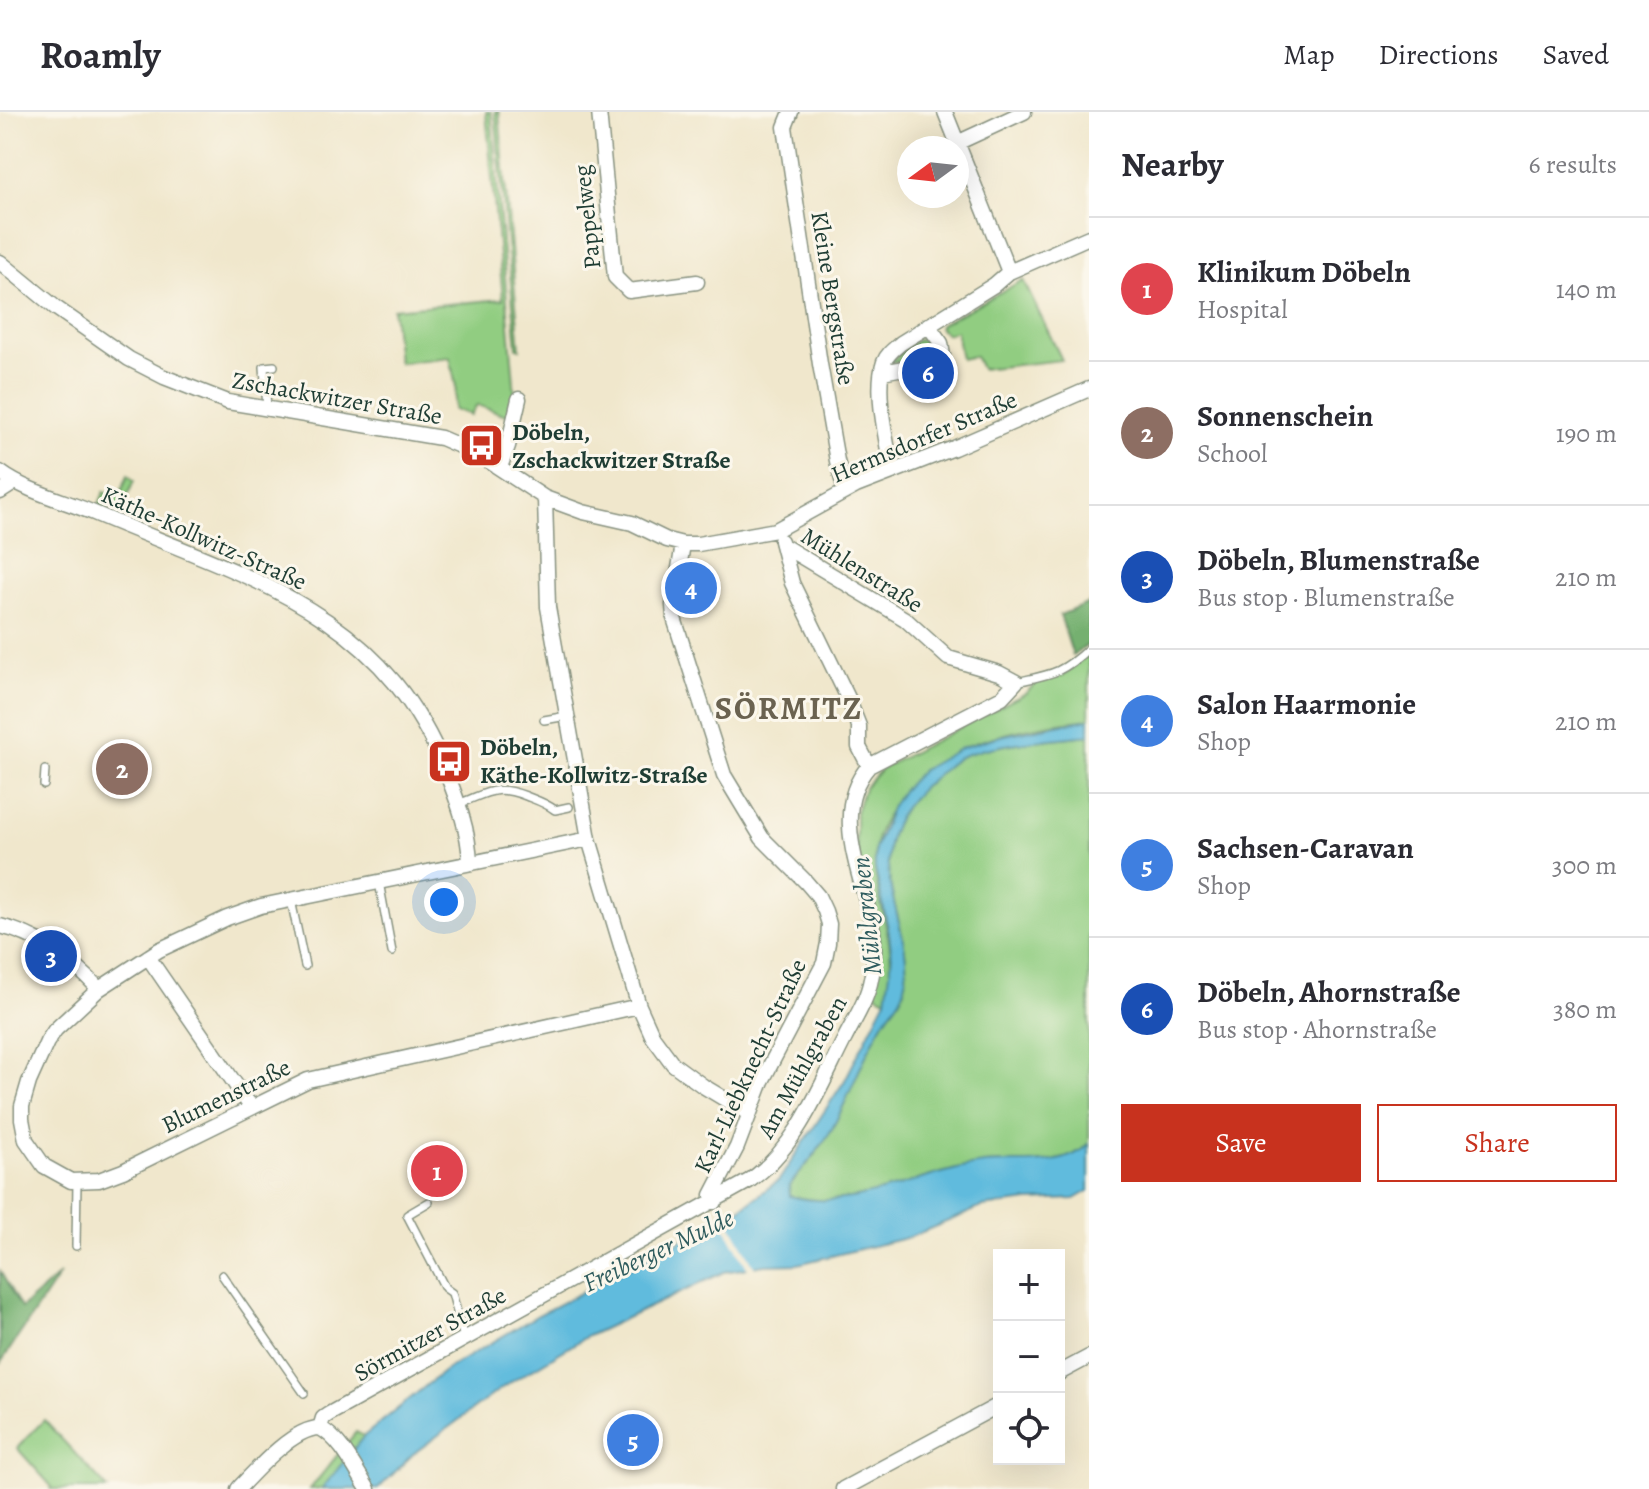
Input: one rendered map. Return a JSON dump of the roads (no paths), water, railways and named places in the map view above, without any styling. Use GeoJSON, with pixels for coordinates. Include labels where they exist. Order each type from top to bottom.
{"type":"FeatureCollection","features":[{"type":"Feature","properties":{"kind":"street","name":"Pappelweg"},"geometry":{"type":"LineString","coordinates":[[599,112],[615,277],[629,291],[697,282]]}},
{"type":"Feature","properties":{"kind":"street","name":"Kleine Bergstraße"},"geometry":{"type":"LineString","coordinates":[[791,112],[785,127],[820,364],[845,491]]}},
{"type":"Feature","properties":{"kind":"street"},"geometry":{"type":"LineString","coordinates":[[945,112],[954,136]]}},
{"type":"Feature","properties":{"kind":"street"},"geometry":{"type":"LineString","coordinates":[[969,137],[1024,112]]}},
{"type":"Feature","properties":{"kind":"street"},"geometry":{"type":"LineString","coordinates":[[969,173],[1009,272]]}},
{"type":"Feature","properties":{"kind":"street"},"geometry":{"type":"LineString","coordinates":[[892,472],[881,390],[882,372],[888,354],[1009,272],[1089,237]]}},
{"type":"Feature","properties":{"kind":"street","name":"Zschackwitzer Straße"},"geometry":{"type":"LineString","coordinates":[[0,262],[67,317],[129,359],[203,394],[267,410],[441,438],[500,467],[545,498],[583,512],[632,523],[683,544]]}},
{"type":"Feature","properties":{"kind":"street"},"geometry":{"type":"LineString","coordinates":[[882,372],[927,365],[943,356],[941,343],[928,325]]}},
{"type":"Feature","properties":{"kind":"street","name":"Hermsdorfer Straße"},"geometry":{"type":"LineString","coordinates":[[683,544],[776,530],[810,514],[845,491],[1089,389]]}},
{"type":"Feature","properties":{"kind":"street"},"geometry":{"type":"LineString","coordinates":[[500,467],[519,399]]}},
{"type":"Feature","properties":{"kind":"street","name":"Käthe-Kollwitz-Straße"},"geometry":{"type":"LineString","coordinates":[[0,472],[14,483],[67,501],[249,578],[298,601],[343,632],[382,666],[409,699],[433,741],[458,804],[469,842],[470,863]]}},
{"type":"Feature","properties":{"kind":"street"},"geometry":{"type":"LineString","coordinates":[[0,492],[14,483]]}},
{"type":"Feature","properties":{"kind":"street"},"geometry":{"type":"LineString","coordinates":[[545,498],[548,607],[589,839],[639,1006],[653,1037],[673,1064],[748,1113]]}},
{"type":"Feature","properties":{"kind":"street","name":"Mühlenstraße"},"geometry":{"type":"LineString","coordinates":[[776,530],[782,545],[905,619],[948,658],[999,673],[1016,682]]}},
{"type":"Feature","properties":{"kind":"street","name":"Karl-Liebknecht-Straße"},"geometry":{"type":"LineString","coordinates":[[659,1232],[715,1202],[712,1195],[737,1147],[762,1081],[824,963],[829,924],[818,896],[762,838],[724,775],[674,618],[673,605],[683,544]]}},
{"type":"Feature","properties":{"kind":"street"},"geometry":{"type":"LineString","coordinates":[[782,545],[792,583],[848,698],[859,726],[859,747],[869,766],[1002,697],[1016,682]]}},
{"type":"Feature","properties":{"kind":"street","name":"Am Mühlgraben"},"geometry":{"type":"LineString","coordinates":[[715,1202],[763,1171],[783,1149],[805,1115],[867,996],[875,945],[851,838],[850,811],[854,789],[869,766]]}},
{"type":"Feature","properties":{"kind":"street"},"geometry":{"type":"LineString","coordinates":[[77,1182],[63,1179],[37,1158],[24,1132],[22,1106],[47,1042],[72,1012],[99,989],[148,957],[227,918],[261,906],[589,839]]}},
{"type":"Feature","properties":{"kind":"street"},"geometry":{"type":"LineString","coordinates":[[0,926],[26,935],[58,952],[99,989]]}},
{"type":"Feature","properties":{"kind":"street"},"geometry":{"type":"LineString","coordinates":[[148,957],[251,1107]]}},
{"type":"Feature","properties":{"kind":"street","name":"Blumenstraße"},"geometry":{"type":"LineString","coordinates":[[77,1182],[99,1180],[123,1171],[251,1107],[329,1073],[639,1006]]}},
{"type":"Feature","properties":{"kind":"street","name":"Sörmitzer Straße"},"geometry":{"type":"LineString","coordinates":[[238,1489],[304,1430],[320,1428],[323,1418],[329,1414],[659,1232]]}},
{"type":"Feature","properties":{"kind":"street"},"geometry":{"type":"LineString","coordinates":[[1065,1370],[1089,1357]]}},
{"type":"Feature","properties":{"kind":"street"},"geometry":{"type":"LineString","coordinates":[[843,1489],[993,1408]]}},
{"type":"Feature","properties":{"kind":"street"},"geometry":{"type":"LineString","coordinates":[[320,1428],[337,1443],[368,1489]]}},
{"type":"Feature","properties":{"kind":"lane"},"geometry":{"type":"LineString","coordinates":[[267,410],[264,367],[274,366]]}},
{"type":"Feature","properties":{"kind":"lane"},"geometry":{"type":"LineString","coordinates":[[1016,682],[1066,669],[1089,648]]}},
{"type":"Feature","properties":{"kind":"lane"},"geometry":{"type":"LineString","coordinates":[[544,720],[567,716]]}},
{"type":"Feature","properties":{"kind":"lane"},"geometry":{"type":"LineString","coordinates":[[44,785],[45,770]]}},
{"type":"Feature","properties":{"kind":"lane"},"geometry":{"type":"LineString","coordinates":[[458,804],[509,788],[546,803],[555,810],[569,807]]}},
{"type":"Feature","properties":{"kind":"lane"},"geometry":{"type":"LineString","coordinates":[[379,882],[392,952]]}},
{"type":"Feature","properties":{"kind":"lane"},"geometry":{"type":"LineString","coordinates":[[291,900],[305,966]]}},
{"type":"Feature","properties":{"kind":"lane"},"geometry":{"type":"LineString","coordinates":[[76,1246],[77,1182]]}},
{"type":"Feature","properties":{"kind":"lane"},"geometry":{"type":"LineString","coordinates":[[429,1202],[407,1215],[445,1288],[452,1293],[465,1340]]}},
{"type":"Feature","properties":{"kind":"lane"},"geometry":{"type":"LineString","coordinates":[[222,1275],[304,1393]]}},
{"type":"Feature","properties":{"kind":"water"},"geometry":{"type":"Polygon","coordinates":[[[1089,719],[1089,735],[1007,745],[959,758],[908,803],[895,825],[888,851],[892,896],[906,956],[905,986],[863,1061],[828,1135],[789,1186],[790,1196],[838,1200],[977,1165],[1051,1161],[1077,1153],[1089,1144],[1089,1191],[1075,1199],[982,1207],[910,1237],[798,1264],[764,1265],[724,1272],[586,1337],[503,1387],[413,1454],[378,1489],[322,1489],[364,1436],[444,1371],[538,1315],[736,1212],[779,1180],[845,1080],[886,999],[892,959],[875,869],[875,849],[892,806],[902,791],[922,770],[961,748],[999,736],[1089,719]]]}},
{"type":"Feature","properties":{"kind":"place","name":"Döbeln, Ahornstraße"},"geometry":{"type":"Point","coordinates":[928,373]}},
{"type":"Feature","properties":{"kind":"place","name":"Döbeln, Zschackwitzer Straße"},"geometry":{"type":"Point","coordinates":[481,446]}},
{"type":"Feature","properties":{"kind":"place","name":"Salon Haarmonie"},"geometry":{"type":"Point","coordinates":[691,588]}},
{"type":"Feature","properties":{"kind":"place","name":"Döbeln, Käthe-Kollwitz-Straße"},"geometry":{"type":"Point","coordinates":[449,761]}},
{"type":"Feature","properties":{"kind":"place","name":"Sonnenschein"},"geometry":{"type":"Point","coordinates":[122,769]}},
{"type":"Feature","properties":{"kind":"place","name":"Döbeln, Blumenstraße"},"geometry":{"type":"Point","coordinates":[51,956]}},
{"type":"Feature","properties":{"kind":"place","name":"Klinikum Döbeln"},"geometry":{"type":"Point","coordinates":[437,1171]}},
{"type":"Feature","properties":{"kind":"place","name":"Sachsen-Caravan"},"geometry":{"type":"Point","coordinates":[633,1440]}},
{"type":"Feature","properties":{"kind":"district","name":"SÖRMITZ"},"geometry":{"type":"Point","coordinates":[789,708]}},
{"type":"Feature","properties":{"kind":"water label","name":"Mühlgraben"},"geometry":{"type":"Point","coordinates":[866,916]}},
{"type":"Feature","properties":{"kind":"water label","name":"Freiberger Mulde"},"geometry":{"type":"Point","coordinates":[658,1250]}}]}
